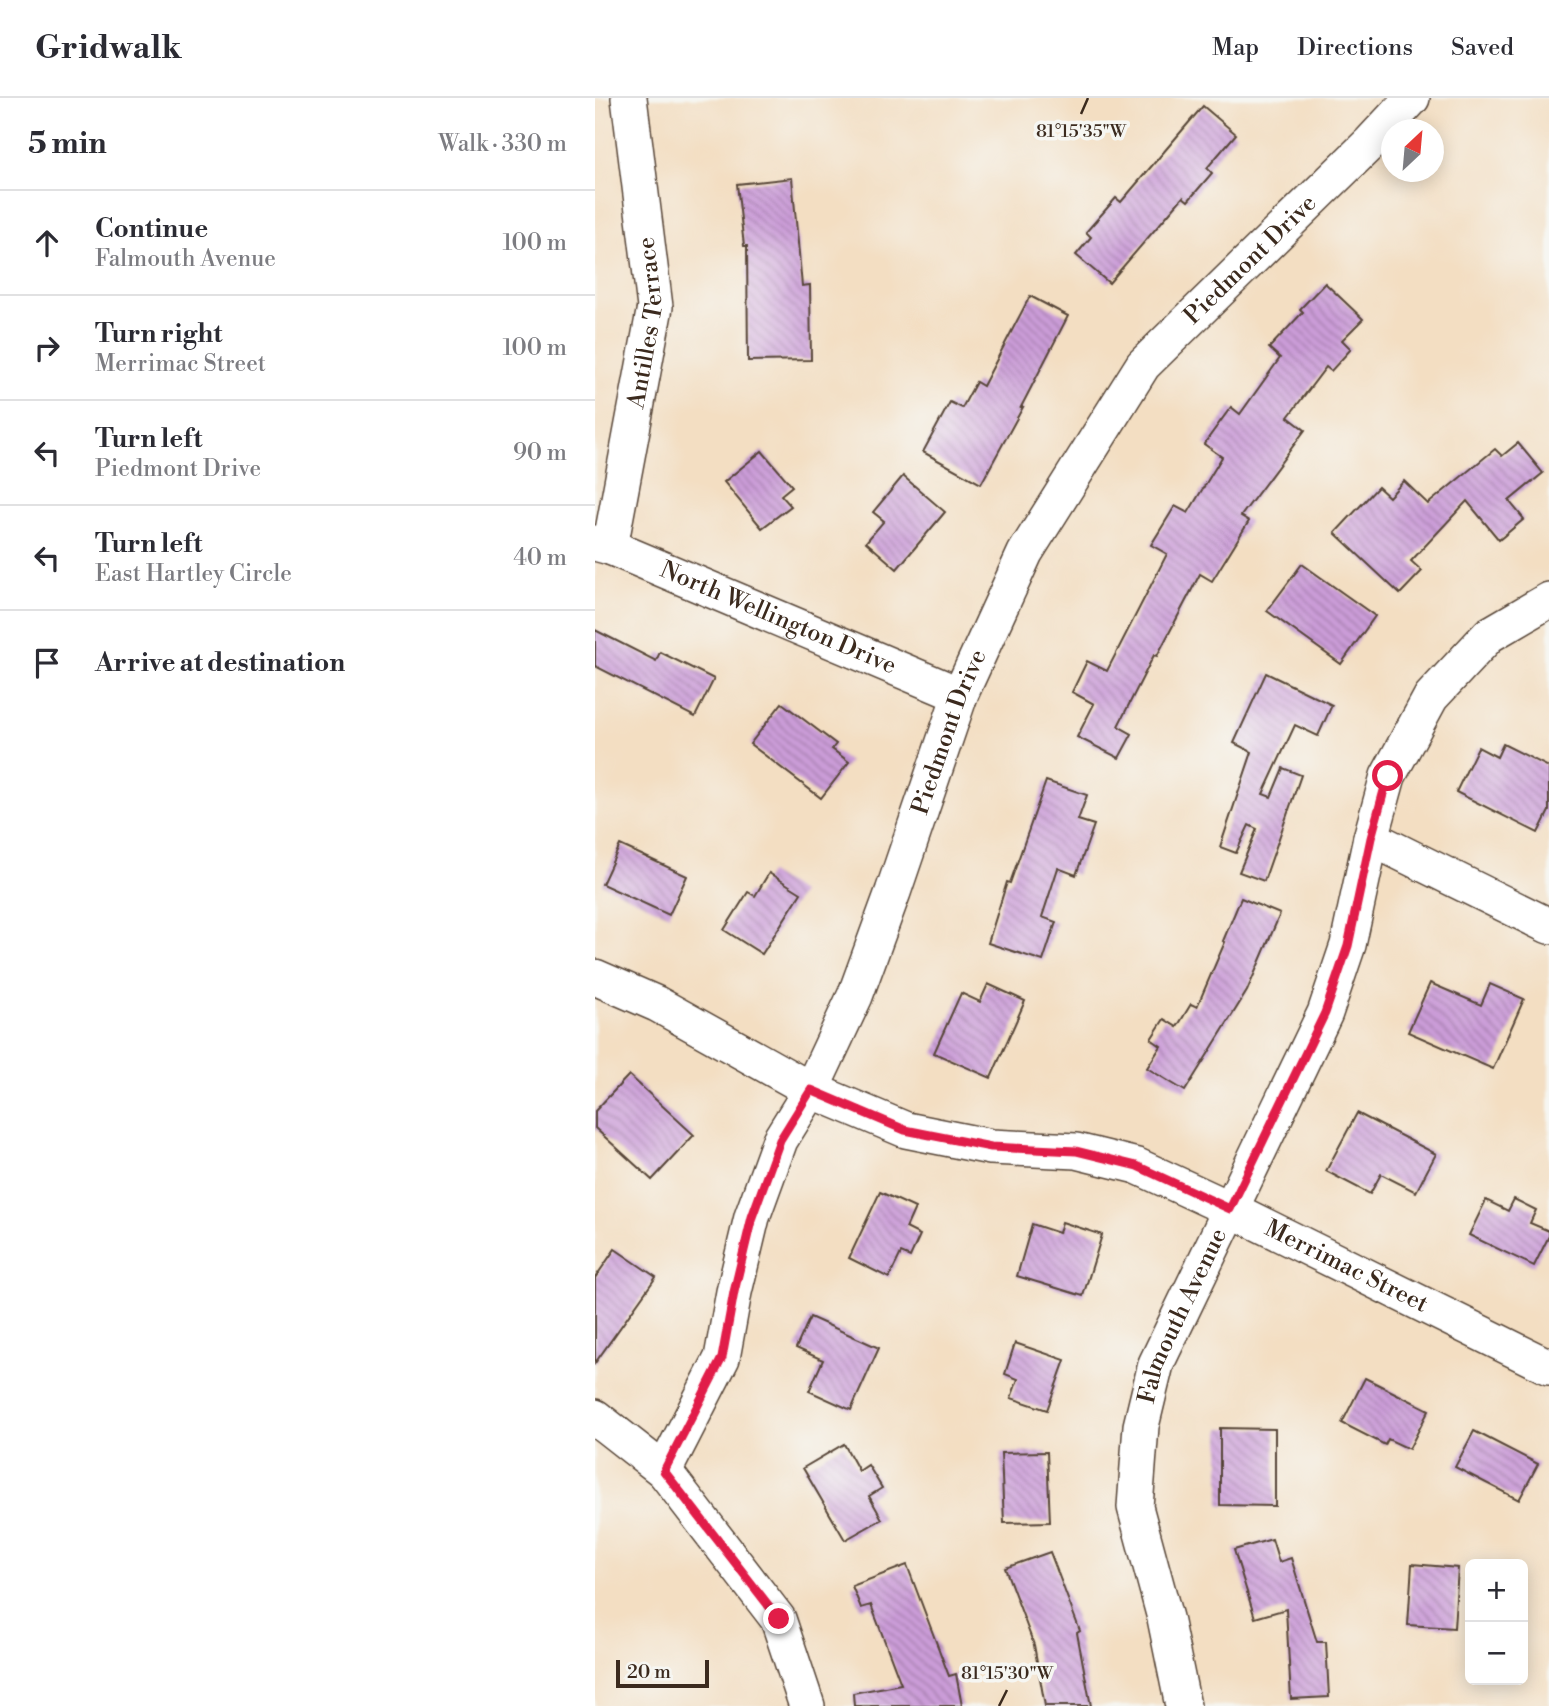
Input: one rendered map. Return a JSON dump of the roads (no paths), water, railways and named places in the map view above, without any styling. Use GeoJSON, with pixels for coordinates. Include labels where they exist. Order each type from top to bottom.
{"type":"FeatureCollection","features":[{"type":"Feature","properties":{"kind":"street","name":"Antilles Terrace"},"geometry":{"type":"LineString","coordinates":[[603,545],[655,307],[629,98]]}},
{"type":"Feature","properties":{"kind":"street","name":"Piedmont Drive"},"geometry":{"type":"LineString","coordinates":[[664,1471],[722,1358],[752,1217],[780,1140],[811,1090],[855,996],[960,695],[1025,553],[1143,365],[1371,142],[1412,98]]}},
{"type":"Feature","properties":{"kind":"street","name":"North Wellington Drive"},"geometry":{"type":"LineString","coordinates":[[603,545],[960,695]]}},
{"type":"Feature","properties":{"kind":"street","name":"Falmouth Avenue"},"geometry":{"type":"LineString","coordinates":[[1183,1706],[1165,1618],[1135,1507],[1141,1426],[1156,1364],[1325,1013],[1348,946],[1371,838],[1388,776],[1430,697],[1489,635],[1549,600]]}},
{"type":"Feature","properties":{"kind":"street"},"geometry":{"type":"LineString","coordinates":[[1371,838],[1549,926]]}},
{"type":"Feature","properties":{"kind":"street","name":"Merrimac Street"},"geometry":{"type":"LineString","coordinates":[[595,977],[657,1004],[811,1090],[905,1130],[991,1147],[1076,1151],[1137,1166],[1230,1209],[1549,1367]]}},
{"type":"Feature","properties":{"kind":"street"},"geometry":{"type":"LineString","coordinates":[[595,1417],[664,1471],[779,1619],[807,1706]]}}]}
